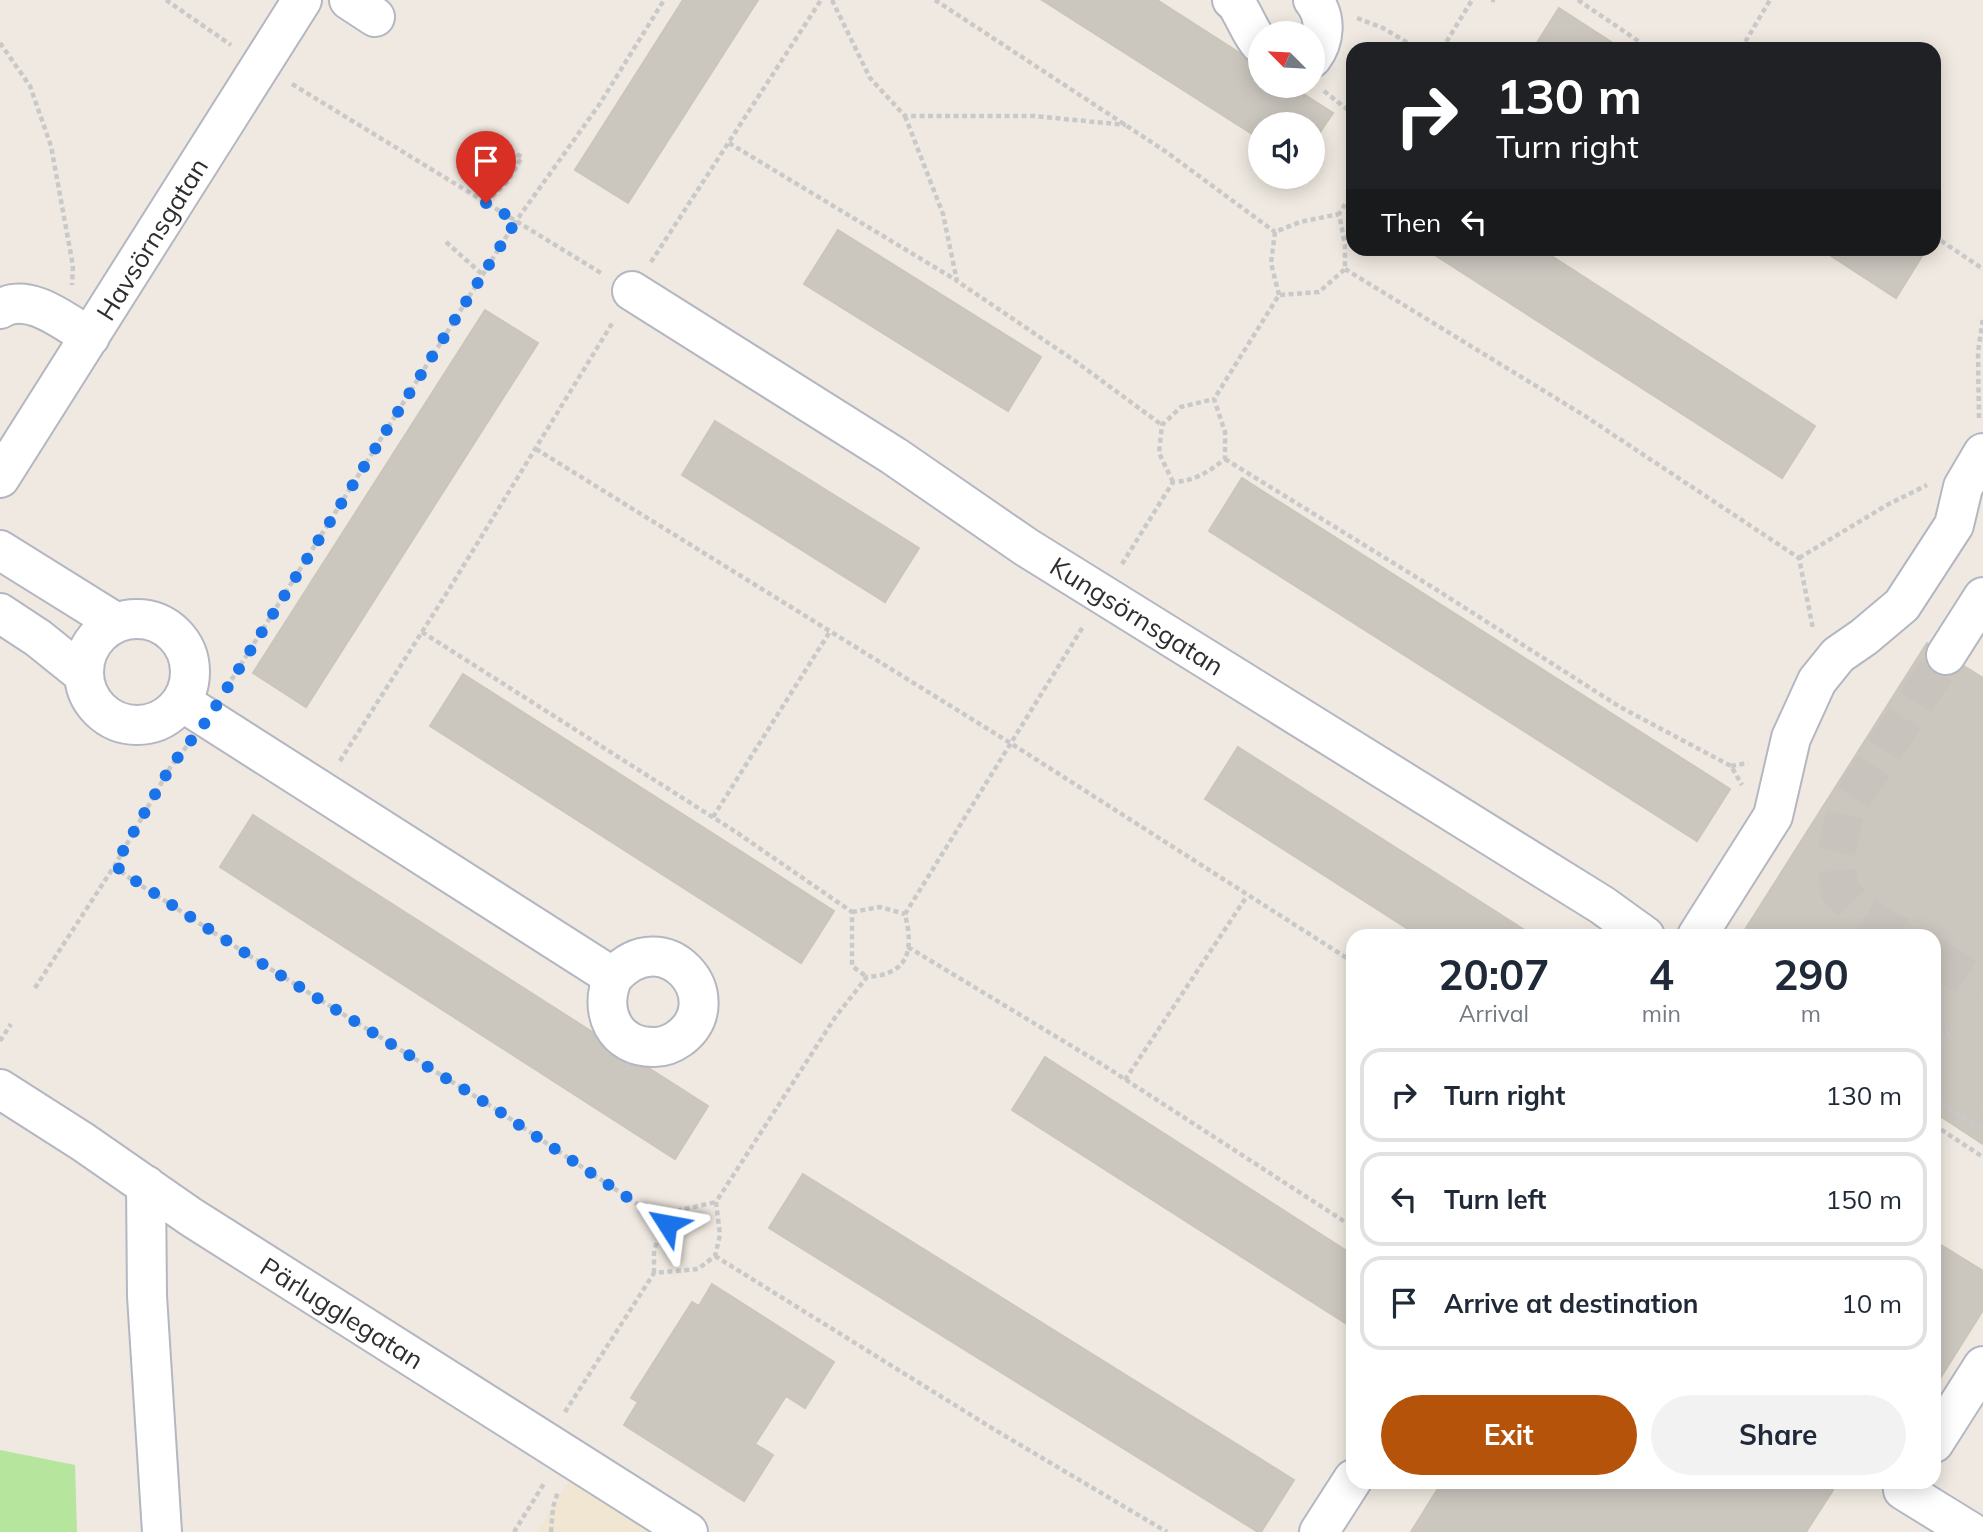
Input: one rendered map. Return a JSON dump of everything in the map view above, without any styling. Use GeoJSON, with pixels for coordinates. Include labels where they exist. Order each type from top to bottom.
{"type":"FeatureCollection","features":[{"type":"Feature","properties":{"kind":"street","name":"Havsörnsgatan"},"geometry":{"type":"LineString","coordinates":[[0,478],[302,0]]}},
{"type":"Feature","properties":{"kind":"street"},"geometry":{"type":"LineString","coordinates":[[1237,1],[1248,28]]}},
{"type":"Feature","properties":{"kind":"street","name":"Kungsörnsgatan"},"geometry":{"type":"LineString","coordinates":[[632,291],[894,456],[1026,547],[1590,897],[1635,929]]}},
{"type":"Feature","properties":{"kind":"street"},"geometry":{"type":"LineString","coordinates":[[0,309],[9,304],[20,303],[45,310],[90,337]]}},
{"type":"Feature","properties":{"kind":"street"},"geometry":{"type":"LineString","coordinates":[[1700,929],[1773,816],[1791,738],[1816,681],[1838,655],[1902,605],[1954,526],[1963,487],[1981,456]]}},
{"type":"Feature","properties":{"kind":"street"},"geometry":{"type":"LineString","coordinates":[[0,550],[117,623]]}},
{"type":"Feature","properties":{"kind":"street"},"geometry":{"type":"LineString","coordinates":[[1945,654],[1983,597]]}},
{"type":"Feature","properties":{"kind":"street"},"geometry":{"type":"LineString","coordinates":[[0,613],[38,638],[84,675]]}},
{"type":"Feature","properties":{"kind":"street"},"geometry":{"type":"LineString","coordinates":[[195,711],[189,685],[191,666],[186,649],[175,634],[160,623],[142,619],[117,623],[103,632],[92,644],[84,675],[91,699],[103,713],[118,722],[136,726],[153,723],[170,715],[195,711],[613,976]]}},
{"type":"Feature","properties":{"kind":"street","name":"Pärlugglegatan"},"geometry":{"type":"LineString","coordinates":[[0,1089],[353,1321],[688,1532]]}},
{"type":"Feature","properties":{"kind":"street"},"geometry":{"type":"LineString","coordinates":[[146,1185],[147,1296],[162,1532]]}},
{"type":"Feature","properties":{"kind":"street"},"geometry":{"type":"LineString","coordinates":[[1941,1432],[1983,1366]]}},
{"type":"Feature","properties":{"kind":"street"},"geometry":{"type":"LineString","coordinates":[[1320,1532],[1347,1489]]}},
{"type":"Feature","properties":{"kind":"street"},"geometry":{"type":"LineString","coordinates":[[1904,1489],[1971,1532]]}},
{"type":"Feature","properties":{"kind":"path"},"geometry":{"type":"LineString","coordinates":[[166,0],[236,48]]}},
{"type":"Feature","properties":{"kind":"path"},"geometry":{"type":"LineString","coordinates":[[34,988],[115,865],[171,766],[195,711],[516,221],[599,104],[664,0]]}},
{"type":"Feature","properties":{"kind":"path"},"geometry":{"type":"LineString","coordinates":[[321,791],[632,291],[821,0]]}},
{"type":"Feature","properties":{"kind":"path"},"geometry":{"type":"LineString","coordinates":[[832,0],[870,78],[905,116],[943,214],[957,281]]}},
{"type":"Feature","properties":{"kind":"path"},"geometry":{"type":"LineString","coordinates":[[935,0],[1126,125],[1275,232]]}},
{"type":"Feature","properties":{"kind":"path"},"geometry":{"type":"LineString","coordinates":[[1446,42],[1472,0]]}},
{"type":"Feature","properties":{"kind":"path"},"geometry":{"type":"LineString","coordinates":[[1578,0],[1640,42]]}},
{"type":"Feature","properties":{"kind":"path"},"geometry":{"type":"LineString","coordinates":[[1745,42],[1770,0]]}},
{"type":"Feature","properties":{"kind":"path"},"geometry":{"type":"LineString","coordinates":[[1317,9],[1349,15],[1383,28],[1406,42]]}},
{"type":"Feature","properties":{"kind":"path"},"geometry":{"type":"LineString","coordinates":[[0,43],[30,86],[51,146],[73,266],[72,288],[57,318]]}},
{"type":"Feature","properties":{"kind":"path"},"geometry":{"type":"LineString","coordinates":[[289,82],[632,291]]}},
{"type":"Feature","properties":{"kind":"path"},"geometry":{"type":"LineString","coordinates":[[905,116],[1034,116],[1126,125]]}},
{"type":"Feature","properties":{"kind":"path"},"geometry":{"type":"LineString","coordinates":[[729,142],[957,281],[1075,361],[1162,425]]}},
{"type":"Feature","properties":{"kind":"path"},"geometry":{"type":"LineString","coordinates":[[486,203],[507,182],[522,157],[502,146]]}},
{"type":"Feature","properties":{"kind":"path"},"geometry":{"type":"LineString","coordinates":[[1279,295],[1319,292],[1345,269],[1345,245],[1339,214],[1346,203]]}},
{"type":"Feature","properties":{"kind":"path"},"geometry":{"type":"LineString","coordinates":[[1275,232],[1300,222],[1339,214]]}},
{"type":"Feature","properties":{"kind":"path"},"geometry":{"type":"LineString","coordinates":[[1173,482],[1159,453],[1162,425],[1181,407],[1214,398],[1279,295],[1271,263],[1275,232]]}},
{"type":"Feature","properties":{"kind":"path"},"geometry":{"type":"LineString","coordinates":[[1941,241],[1983,269]]}},
{"type":"Feature","properties":{"kind":"path"},"geometry":{"type":"LineString","coordinates":[[446,242],[483,275]]}},
{"type":"Feature","properties":{"kind":"path"},"geometry":{"type":"LineString","coordinates":[[1345,269],[1585,416],[1799,558],[1812,615],[1816,681]]}},
{"type":"Feature","properties":{"kind":"path"},"geometry":{"type":"LineString","coordinates":[[1799,558],[1887,505],[1981,456],[1978,352],[1983,318]]}},
{"type":"Feature","properties":{"kind":"path"},"geometry":{"type":"LineString","coordinates":[[1214,398],[1225,432],[1225,459]]}},
{"type":"Feature","properties":{"kind":"path"},"geometry":{"type":"LineString","coordinates":[[536,449],[1012,744],[1346,958]]}},
{"type":"Feature","properties":{"kind":"path"},"geometry":{"type":"LineString","coordinates":[[1173,482],[1186,482],[1206,474],[1225,459]]}},
{"type":"Feature","properties":{"kind":"path"},"geometry":{"type":"LineString","coordinates":[[1225,459],[1620,707],[1731,766],[1754,808],[1773,816]]}},
{"type":"Feature","properties":{"kind":"path"},"geometry":{"type":"LineString","coordinates":[[852,912],[852,966],[867,977],[887,976],[906,958],[911,937],[905,914],[1173,482]]}},
{"type":"Feature","properties":{"kind":"path"},"geometry":{"type":"LineString","coordinates":[[422,632],[713,817],[852,912],[880,907],[905,914]]}},
{"type":"Feature","properties":{"kind":"path"},"geometry":{"type":"LineString","coordinates":[[713,817],[829,633]]}},
{"type":"Feature","properties":{"kind":"path"},"geometry":{"type":"LineString","coordinates":[[115,865],[253,958],[494,1108],[667,1224]]}},
{"type":"Feature","properties":{"kind":"path"},"geometry":{"type":"LineString","coordinates":[[1125,1080],[1247,896]]}},
{"type":"Feature","properties":{"kind":"path"},"geometry":{"type":"LineString","coordinates":[[908,947],[1125,1080],[1346,1222]]}},
{"type":"Feature","properties":{"kind":"path"},"geometry":{"type":"LineString","coordinates":[[654,1273],[698,1269],[716,1256],[720,1235],[716,1202],[836,1016],[867,977]]}},
{"type":"Feature","properties":{"kind":"path"},"geometry":{"type":"LineString","coordinates":[[0,1041],[11,1024]]}},
{"type":"Feature","properties":{"kind":"path"},"geometry":{"type":"LineString","coordinates":[[1941,1045],[1952,1026]]}},
{"type":"Feature","properties":{"kind":"path"},"geometry":{"type":"LineString","coordinates":[[1941,1105],[1983,1130]]}},
{"type":"Feature","properties":{"kind":"path"},"geometry":{"type":"LineString","coordinates":[[1941,1130],[1983,1157]]}},
{"type":"Feature","properties":{"kind":"path"},"geometry":{"type":"LineString","coordinates":[[514,1532],[555,1447],[654,1273],[654,1251],[660,1232],[680,1210],[716,1202]]}},
{"type":"Feature","properties":{"kind":"path"},"geometry":{"type":"LineString","coordinates":[[716,1256],[995,1430],[1167,1532]]}},
{"type":"Feature","properties":{"kind":"shaded area"},"geometry":{"type":"Polygon","coordinates":[[[569,1482],[649,1532],[537,1532],[569,1482]]]}},
{"type":"Feature","properties":{"kind":"green space"},"geometry":{"type":"Polygon","coordinates":[[[0,1450],[75,1465],[77,1532],[0,1532],[0,1450]]]}},
{"type":"Feature","properties":{"kind":"building"},"geometry":{"type":"Polygon","coordinates":[[[683,0],[758,0],[628,203],[575,170],[683,0]]]}},
{"type":"Feature","properties":{"kind":"building"},"geometry":{"type":"Polygon","coordinates":[[[1042,0],[1157,0],[1248,58],[1248,98],[1310,98],[1333,113],[1325,125],[1325,112],[1248,112],[1248,131],[1042,0]]]}},
{"type":"Feature","properties":{"kind":"building"},"geometry":{"type":"Polygon","coordinates":[[[1559,8],[1611,42],[1537,42],[1559,8]]]}},
{"type":"Feature","properties":{"kind":"building"},"geometry":{"type":"Polygon","coordinates":[[[838,230],[1041,357],[1008,411],[804,284],[838,230]]]}},
{"type":"Feature","properties":{"kind":"building"},"geometry":{"type":"Polygon","coordinates":[[[1436,256],[1551,256],[1815,426],[1782,478],[1436,256]]]}},
{"type":"Feature","properties":{"kind":"building"},"geometry":{"type":"Polygon","coordinates":[[[1831,256],[1922,256],[1896,298],[1831,256]]]}},
{"type":"Feature","properties":{"kind":"building"},"geometry":{"type":"Polygon","coordinates":[[[485,310],[538,343],[306,707],[253,673],[485,310]]]}},
{"type":"Feature","properties":{"kind":"building"},"geometry":{"type":"Polygon","coordinates":[[[715,421],[919,548],[885,602],[682,475],[715,421]]]}},
{"type":"Feature","properties":{"kind":"building"},"geometry":{"type":"Polygon","coordinates":[[[1242,478],[1730,789],[1697,841],[1209,531],[1242,478]]]}},
{"type":"Feature","properties":{"kind":"building"},"geometry":{"type":"Polygon","coordinates":[[[1927,643],[1983,678],[1983,1113],[1941,1086],[1941,929],[1745,929],[1927,643]]]}},
{"type":"Feature","properties":{"kind":"building"},"geometry":{"type":"Polygon","coordinates":[[[463,674],[834,911],[801,963],[430,726],[463,674]]]}},
{"type":"Feature","properties":{"kind":"building"},"geometry":{"type":"Polygon","coordinates":[[[1238,747],[1523,929],[1408,929],[1205,799],[1238,747]]]}},
{"type":"Feature","properties":{"kind":"building"},"geometry":{"type":"Polygon","coordinates":[[[253,815],[708,1106],[675,1159],[220,867],[253,815]]]}},
{"type":"Feature","properties":{"kind":"building"},"geometry":{"type":"Polygon","coordinates":[[[1045,1057],[1346,1250],[1346,1324],[1012,1110],[1045,1057]]]}},
{"type":"Feature","properties":{"kind":"building"},"geometry":{"type":"Polygon","coordinates":[[[1941,1086],[1983,1113],[1983,1144],[1941,1117],[1941,1086]]]}},
{"type":"Feature","properties":{"kind":"building"},"geometry":{"type":"Polygon","coordinates":[[[803,1174],[1294,1480],[1261,1532],[769,1228],[803,1174]]]}},
{"type":"Feature","properties":{"kind":"building"},"geometry":{"type":"Polygon","coordinates":[[[1941,1245],[1983,1271],[1983,1310],[1941,1377],[1941,1245]]]}},
{"type":"Feature","properties":{"kind":"building"},"geometry":{"type":"Polygon","coordinates":[[[712,1284],[834,1362],[805,1408],[786,1396],[755,1444],[773,1455],[744,1501],[624,1425],[638,1402],[631,1398],[692,1302],[699,1306],[712,1284]]]}},
{"type":"Feature","properties":{"kind":"building"},"geometry":{"type":"Polygon","coordinates":[[[1438,1489],[1833,1490],[1806,1532],[1411,1532],[1438,1489]]]}},
{"type":"Feature","properties":{"kind":"tunnel"},"geometry":{"type":"LineString","coordinates":[[1887,929],[1862,914],[1839,890],[1836,853],[1847,807],[1946,655]]}},
{"type":"Feature","properties":{"kind":"tunnel"},"geometry":{"type":"LineString","coordinates":[[1941,961],[1983,987]]}},
{"type":"Feature","properties":{"kind":"route"},"geometry":{"type":"LineString","coordinates":[[486,203],[516,221],[208,719],[171,766],[115,865],[253,958],[494,1108],[667,1224]]}}]}
